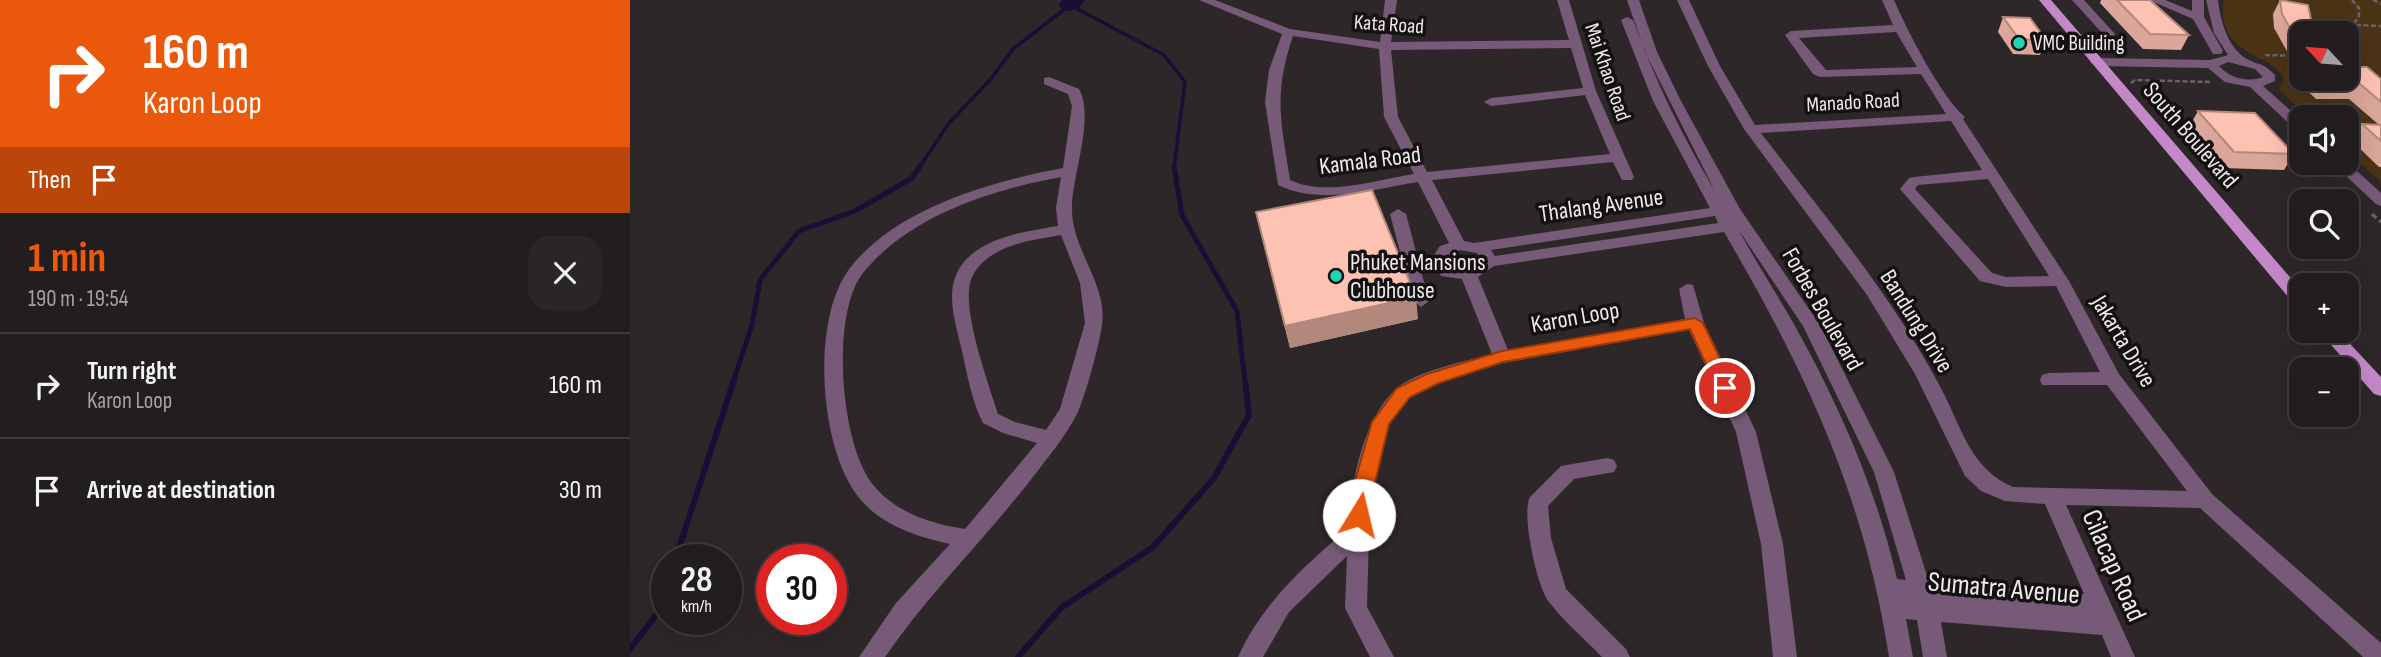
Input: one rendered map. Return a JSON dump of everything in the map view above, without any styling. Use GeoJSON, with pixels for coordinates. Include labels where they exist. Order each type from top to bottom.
{"type":"FeatureCollection","features":[{"type":"Feature","properties":{"kind":"main road","name":"South Boulevard"},"geometry":{"type":"LineString","coordinates":[[2045,0],[2289,287]]}},
{"type":"Feature","properties":{"kind":"main road"},"geometry":{"type":"LineString","coordinates":[[2339,343],[2381,389]]}},
{"type":"Feature","properties":{"kind":"street","name":"Kata Road"},"geometry":{"type":"LineString","coordinates":[[1205,0],[1288,32],[1385,47],[1578,44]]}},
{"type":"Feature","properties":{"kind":"street"},"geometry":{"type":"LineString","coordinates":[[1391,0],[1385,47],[1391,117],[1458,245]]}},
{"type":"Feature","properties":{"kind":"street","name":"Mai Khao Road"},"geometry":{"type":"LineString","coordinates":[[1563,0],[1590,90],[1626,177]]}},
{"type":"Feature","properties":{"kind":"street","name":"Forbes Boulevard"},"geometry":{"type":"LineString","coordinates":[[1622,0],[1635,45],[1652,82],[1725,210],[1811,325],[1884,472],[1925,601],[1935,657]]}},
{"type":"Feature","properties":{"kind":"street","name":"Forbes Boulevard"},"geometry":{"type":"LineString","coordinates":[[1633,0],[1657,65],[1725,210]]}},
{"type":"Feature","properties":{"kind":"street","name":"Bandung Drive"},"geometry":{"type":"LineString","coordinates":[[1683,0],[1714,66],[1751,129],[1873,292],[1924,373],[1972,470],[1988,485],[2012,495],[2205,500]]}},
{"type":"Feature","properties":{"kind":"street","name":"Jakarta Drive"},"geometry":{"type":"LineString","coordinates":[[1888,0],[1925,70],[1958,117],[1991,174],[2061,281],[2112,378],[2205,500],[2380,657]]}},
{"type":"Feature","properties":{"kind":"street"},"geometry":{"type":"LineString","coordinates":[[2078,0],[2109,34],[2108,39],[2078,40]]}},
{"type":"Feature","properties":{"kind":"street"},"geometry":{"type":"LineString","coordinates":[[2155,0],[2198,17]]}},
{"type":"Feature","properties":{"kind":"street"},"geometry":{"type":"LineString","coordinates":[[2198,0],[2198,17],[2218,69]]}},
{"type":"Feature","properties":{"kind":"street"},"geometry":{"type":"LineString","coordinates":[[2212,0],[2213,19],[2219,34],[2240,60],[2259,66],[2270,74],[2268,81],[2254,84]]}},
{"type":"Feature","properties":{"kind":"street"},"geometry":{"type":"LineString","coordinates":[[1900,27],[1791,35],[1817,71],[1824,74],[1925,70]]}},
{"type":"Feature","properties":{"kind":"street","name":"Kamala Road"},"geometry":{"type":"LineString","coordinates":[[1288,32],[1275,70],[1272,102],[1283,182],[1298,189],[1326,192],[1423,177],[1618,157]]}},
{"type":"Feature","properties":{"kind":"street"},"geometry":{"type":"LineString","coordinates":[[2218,69],[2240,60]]}},
{"type":"Feature","properties":{"kind":"street"},"geometry":{"type":"LineString","coordinates":[[2101,67],[2218,69],[2254,84],[2289,123]]}},
{"type":"Feature","properties":{"kind":"street"},"geometry":{"type":"LineString","coordinates":[[872,657],[904,610],[997,508],[1051,439],[1069,410],[1094,323],[1088,283],[1066,229],[1064,208],[1079,106],[1073,92],[1049,80]]}},
{"type":"Feature","properties":{"kind":"street"},"geometry":{"type":"LineString","coordinates":[[1491,102],[1590,90]]}},
{"type":"Feature","properties":{"kind":"street","name":"Manado Road"},"geometry":{"type":"LineString","coordinates":[[1751,129],[1958,117]]}},
{"type":"Feature","properties":{"kind":"street"},"geometry":{"type":"LineString","coordinates":[[967,538],[908,522],[867,494],[850,465],[833,376],[841,307],[853,274],[893,236],[952,203],[1016,180],[1070,171]]}},
{"type":"Feature","properties":{"kind":"street"},"geometry":{"type":"LineString","coordinates":[[1991,174],[1913,181],[1907,189],[1986,277],[2018,283],[2061,281]]}},
{"type":"Feature","properties":{"kind":"street"},"geometry":{"type":"LineString","coordinates":[[2352,175],[2381,201]]}},
{"type":"Feature","properties":{"kind":"street","name":"Thalang Avenue"},"geometry":{"type":"LineString","coordinates":[[1476,247],[1725,210]]}},
{"type":"Feature","properties":{"kind":"street"},"geometry":{"type":"LineString","coordinates":[[1398,214],[1421,302]]}},
{"type":"Feature","properties":{"kind":"street","name":"Forbes Boulevard"},"geometry":{"type":"LineString","coordinates":[[1736,226],[1858,477],[1891,598],[1901,657]]}},
{"type":"Feature","properties":{"kind":"street","name":"Thalang Avenue"},"geometry":{"type":"LineString","coordinates":[[1488,262],[1736,226]]}},
{"type":"Feature","properties":{"kind":"street"},"geometry":{"type":"LineString","coordinates":[[1051,439],[1010,428],[990,418],[970,350],[961,285],[971,264],[990,249],[1015,240],[1066,229]]}},
{"type":"Feature","properties":{"kind":"street"},"geometry":{"type":"LineString","coordinates":[[1458,245],[1476,247],[1486,253],[1488,262],[1482,270],[1469,275],[1447,272],[1440,263],[1441,254],[1458,245]]}},
{"type":"Feature","properties":{"kind":"street"},"geometry":{"type":"LineString","coordinates":[[1414,269],[1440,263]]}},
{"type":"Feature","properties":{"kind":"street"},"geometry":{"type":"LineString","coordinates":[[1469,275],[1502,357]]}},
{"type":"Feature","properties":{"kind":"street"},"geometry":{"type":"LineString","coordinates":[[1687,289],[1695,323],[1745,432],[1772,544],[1785,657]]}},
{"type":"Feature","properties":{"kind":"street","name":"Karon Loop"},"geometry":{"type":"LineString","coordinates":[[1382,657],[1356,608],[1360,498],[1381,422],[1404,393],[1433,379],[1502,357],[1695,323]]}},
{"type":"Feature","properties":{"kind":"street"},"geometry":{"type":"LineString","coordinates":[[2049,380],[2112,378]]}},
{"type":"Feature","properties":{"kind":"street"},"geometry":{"type":"LineString","coordinates":[[1607,466],[1567,472],[1537,503],[1540,538],[1556,594],[1618,657]]}},
{"type":"Feature","properties":{"kind":"street","name":"Cilacap Road"},"geometry":{"type":"LineString","coordinates":[[2052,496],[2123,657]]}},
{"type":"Feature","properties":{"kind":"street"},"geometry":{"type":"LineString","coordinates":[[1250,657],[1288,597],[1359,532]]}},
{"type":"Feature","properties":{"kind":"street","name":"Sumatra Avenue"},"geometry":{"type":"LineString","coordinates":[[1891,598],[2105,616]]}},
{"type":"Feature","properties":{"kind":"path"},"geometry":{"type":"LineString","coordinates":[[2351,0],[2359,8],[2356,21]]}},
{"type":"Feature","properties":{"kind":"path"},"geometry":{"type":"LineString","coordinates":[[2373,0],[2381,4]]}},
{"type":"Feature","properties":{"kind":"path"},"geometry":{"type":"LineString","coordinates":[[2359,25],[2381,26]]}},
{"type":"Feature","properties":{"kind":"path"},"geometry":{"type":"LineString","coordinates":[[2262,55],[2289,56]]}},
{"type":"Feature","properties":{"kind":"path"},"geometry":{"type":"LineString","coordinates":[[2359,65],[2371,75]]}},
{"type":"Feature","properties":{"kind":"path"},"geometry":{"type":"LineString","coordinates":[[2130,84],[2135,80],[2218,69]]}},
{"type":"Feature","properties":{"kind":"shaded area"},"geometry":{"type":"Polygon","coordinates":[[[2224,0],[2381,0],[2381,182],[2359,162],[2359,105],[2296,105],[2280,91],[2279,87],[2284,80],[2279,71],[2237,44],[2228,33],[2224,19],[2224,0]]]}},
{"type":"Feature","properties":{"kind":"building"},"geometry":{"type":"Polygon","coordinates":[[[2117,0],[2150,0],[2189,35],[2150,34],[2117,0]]]}},
{"type":"Feature","properties":{"kind":"building"},"geometry":{"type":"Polygon","coordinates":[[[2280,0],[2308,5],[2312,21],[2289,21],[2289,26],[2282,14],[2280,0]]]}},
{"type":"Feature","properties":{"kind":"building"},"geometry":{"type":"Polygon","coordinates":[[[2003,17],[2030,18],[2046,40],[2019,39],[2003,17]]]}},
{"type":"Feature","properties":{"kind":"building"},"geometry":{"type":"Polygon","coordinates":[[[2359,67],[2367,67],[2381,79],[2381,102],[2359,83],[2359,67]]]}},
{"type":"Feature","properties":{"kind":"building"},"geometry":{"type":"Polygon","coordinates":[[[2198,111],[2255,113],[2289,149],[2289,154],[2234,152],[2198,111]]]}},
{"type":"Feature","properties":{"kind":"building"},"geometry":{"type":"Polygon","coordinates":[[[2362,124],[2381,125],[2381,141],[2362,124]]]}},
{"type":"Feature","properties":{"kind":"building","name":"Phuket Mansions Clubhouse"},"geometry":{"type":"Polygon","coordinates":[[[1372,190],[1416,297],[1285,326],[1256,212],[1372,190]]]}},
{"type":"Feature","properties":{"kind":"waterway"},"geometry":{"type":"LineString","coordinates":[[1070,5],[1074,0]]}},
{"type":"Feature","properties":{"kind":"waterway"},"geometry":{"type":"LineString","coordinates":[[919,168],[949,123],[990,80],[1013,49],[1070,5],[1164,55],[1185,82],[1174,167]]}},
{"type":"Feature","properties":{"kind":"waterway"},"geometry":{"type":"LineString","coordinates":[[733,382],[752,325],[760,280],[799,231],[855,211],[912,178],[920,166]]}},
{"type":"Feature","properties":{"kind":"waterway"},"geometry":{"type":"LineString","coordinates":[[1174,167],[1182,215],[1237,311],[1245,382]]}},
{"type":"Feature","properties":{"kind":"waterway"},"geometry":{"type":"LineString","coordinates":[[680,544],[734,380]]}},
{"type":"Feature","properties":{"kind":"waterway"},"geometry":{"type":"LineString","coordinates":[[1018,657],[1061,608],[1153,547],[1214,478],[1249,415],[1245,380]]}},
{"type":"Feature","properties":{"kind":"waterway"},"geometry":{"type":"LineString","coordinates":[[630,649],[651,622]]}},
{"type":"Feature","properties":{"kind":"place","name":"VMC Building"},"geometry":{"type":"Point","coordinates":[2019,43]}},
{"type":"Feature","properties":{"kind":"place","name":"Phuket Mansions Clubhouse"},"geometry":{"type":"Point","coordinates":[1336,276]}},
{"type":"Feature","properties":{"kind":"route"},"geometry":{"type":"LineString","coordinates":[[1359,515],[1360,498],[1381,422],[1404,393],[1433,379],[1502,357],[1695,323],[1725,388]]}}]}
